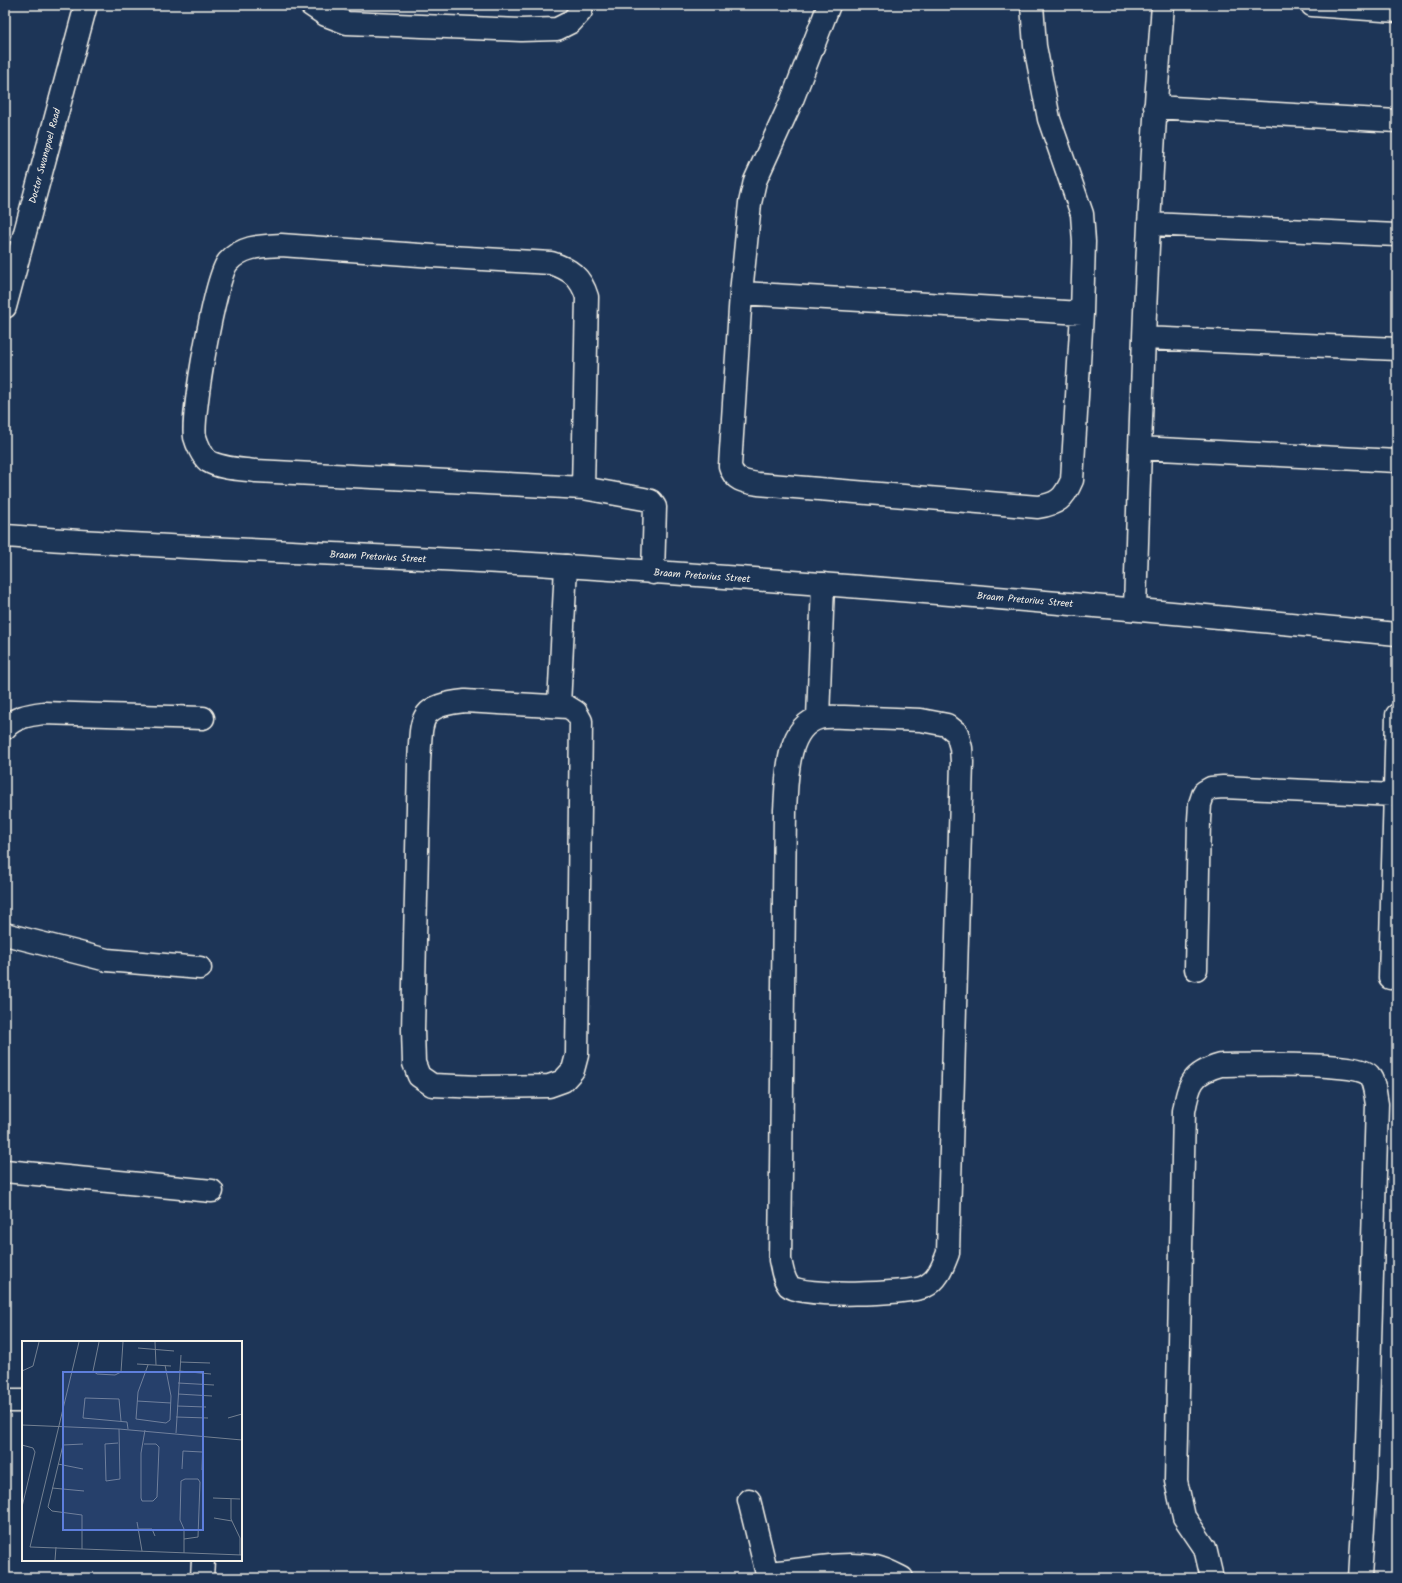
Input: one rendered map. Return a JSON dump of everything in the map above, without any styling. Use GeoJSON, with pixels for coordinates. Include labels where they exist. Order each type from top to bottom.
{"type":"FeatureCollection","features":[{"type":"Feature","properties":{"kind":"street","name":"Doctor Swanepoel Road"},"geometry":{"type":"LineString","coordinates":[[5,307],[86,5]]}},
{"type":"Feature","properties":{"kind":"street"},"geometry":{"type":"LineString","coordinates":[[311,5],[326,15],[347,23],[521,30],[556,28],[571,22],[581,10],[582,5]]}},
{"type":"Feature","properties":{"kind":"street"},"geometry":{"type":"LineString","coordinates":[[829,5],[792,100],[755,181],[750,203],[741,293],[730,466],[732,474],[740,481],[1038,507],[1052,505],[1065,495],[1072,480],[1082,313],[1084,242],[1082,214],[1049,119],[1035,46],[1032,5]]}},
{"type":"Feature","properties":{"kind":"street"},"geometry":{"type":"LineString","coordinates":[[1135,609],[1144,338],[1155,106],[1163,5]]}},
{"type":"Feature","properties":{"kind":"street"},"geometry":{"type":"LineString","coordinates":[[1312,5],[1397,11]]}},
{"type":"Feature","properties":{"kind":"street"},"geometry":{"type":"LineString","coordinates":[[1155,106],[1397,121]]}},
{"type":"Feature","properties":{"kind":"street"},"geometry":{"type":"LineString","coordinates":[[1150,224],[1397,236]]}},
{"type":"Feature","properties":{"kind":"street"},"geometry":{"type":"LineString","coordinates":[[583,488],[587,297],[579,278],[565,267],[551,263],[433,256],[281,244],[256,246],[241,251],[227,263],[215,295],[195,414],[195,437],[200,449],[208,460],[227,467],[256,471],[583,488],[633,496],[651,501],[656,507],[653,573]]}},
{"type":"Feature","properties":{"kind":"street"},"geometry":{"type":"LineString","coordinates":[[741,293],[1082,313]]}},
{"type":"Feature","properties":{"kind":"street"},"geometry":{"type":"LineString","coordinates":[[1144,338],[1397,349]]}},
{"type":"Feature","properties":{"kind":"street"},"geometry":{"type":"LineString","coordinates":[[1140,448],[1397,460]]}},
{"type":"Feature","properties":{"kind":"street","name":"Braam Pretorius Street"},"geometry":{"type":"LineString","coordinates":[[5,536],[566,566],[823,584],[1135,609],[1397,634]]}},
{"type":"Feature","properties":{"kind":"street"},"geometry":{"type":"LineString","coordinates":[[559,705],[566,566]]}},
{"type":"Feature","properties":{"kind":"street"},"geometry":{"type":"LineString","coordinates":[[818,718],[844,717],[934,722],[947,725],[957,733],[961,748],[962,770],[948,1253],[936,1278],[924,1287],[902,1291],[852,1294],[796,1291],[788,1285],[784,1277],[780,1260],[786,802],[789,754],[800,733],[818,718],[823,584]]}},
{"type":"Feature","properties":{"kind":"street"},"geometry":{"type":"LineString","coordinates":[[465,701],[559,705],[568,707],[576,712],[581,721],[577,1047],[573,1070],[563,1081],[549,1086],[480,1087],[432,1084],[419,1076],[414,1063],[413,1022],[419,762],[422,724],[428,712],[433,707],[446,703],[465,701]]}},
{"type":"Feature","properties":{"kind":"street"},"geometry":{"type":"LineString","coordinates":[[5,728],[10,722],[43,712],[203,718]]}},
{"type":"Feature","properties":{"kind":"street"},"geometry":{"type":"LineString","coordinates":[[1390,978],[1397,715]]}},
{"type":"Feature","properties":{"kind":"street"},"geometry":{"type":"LineString","coordinates":[[1196,969],[1199,820],[1200,804],[1204,792],[1211,788],[1223,787],[1394,795]]}},
{"type":"Feature","properties":{"kind":"street"},"geometry":{"type":"LineString","coordinates":[[5,934],[107,960],[200,968]]}},
{"type":"Feature","properties":{"kind":"street"},"geometry":{"type":"LineString","coordinates":[[1212,1578],[1205,1548],[1184,1517],[1180,1503],[1176,1474],[1184,1111],[1187,1090],[1194,1079],[1206,1069],[1221,1064],[1330,1066],[1356,1068],[1368,1074],[1374,1084],[1377,1104],[1366,1470],[1360,1578]]}},
{"type":"Feature","properties":{"kind":"street"},"geometry":{"type":"LineString","coordinates":[[5,1170],[212,1191]]}},
{"type":"Feature","properties":{"kind":"street"},"geometry":{"type":"LineString","coordinates":[[5,1401],[22,1402]]}},
{"type":"Feature","properties":{"kind":"street"},"geometry":{"type":"LineString","coordinates":[[749,1500],[768,1576],[837,1566],[862,1566],[878,1567],[902,1578]]}},
{"type":"Feature","properties":{"kind":"street"},"geometry":{"type":"LineString","coordinates":[[202,1578],[203,1561]]}}]}
